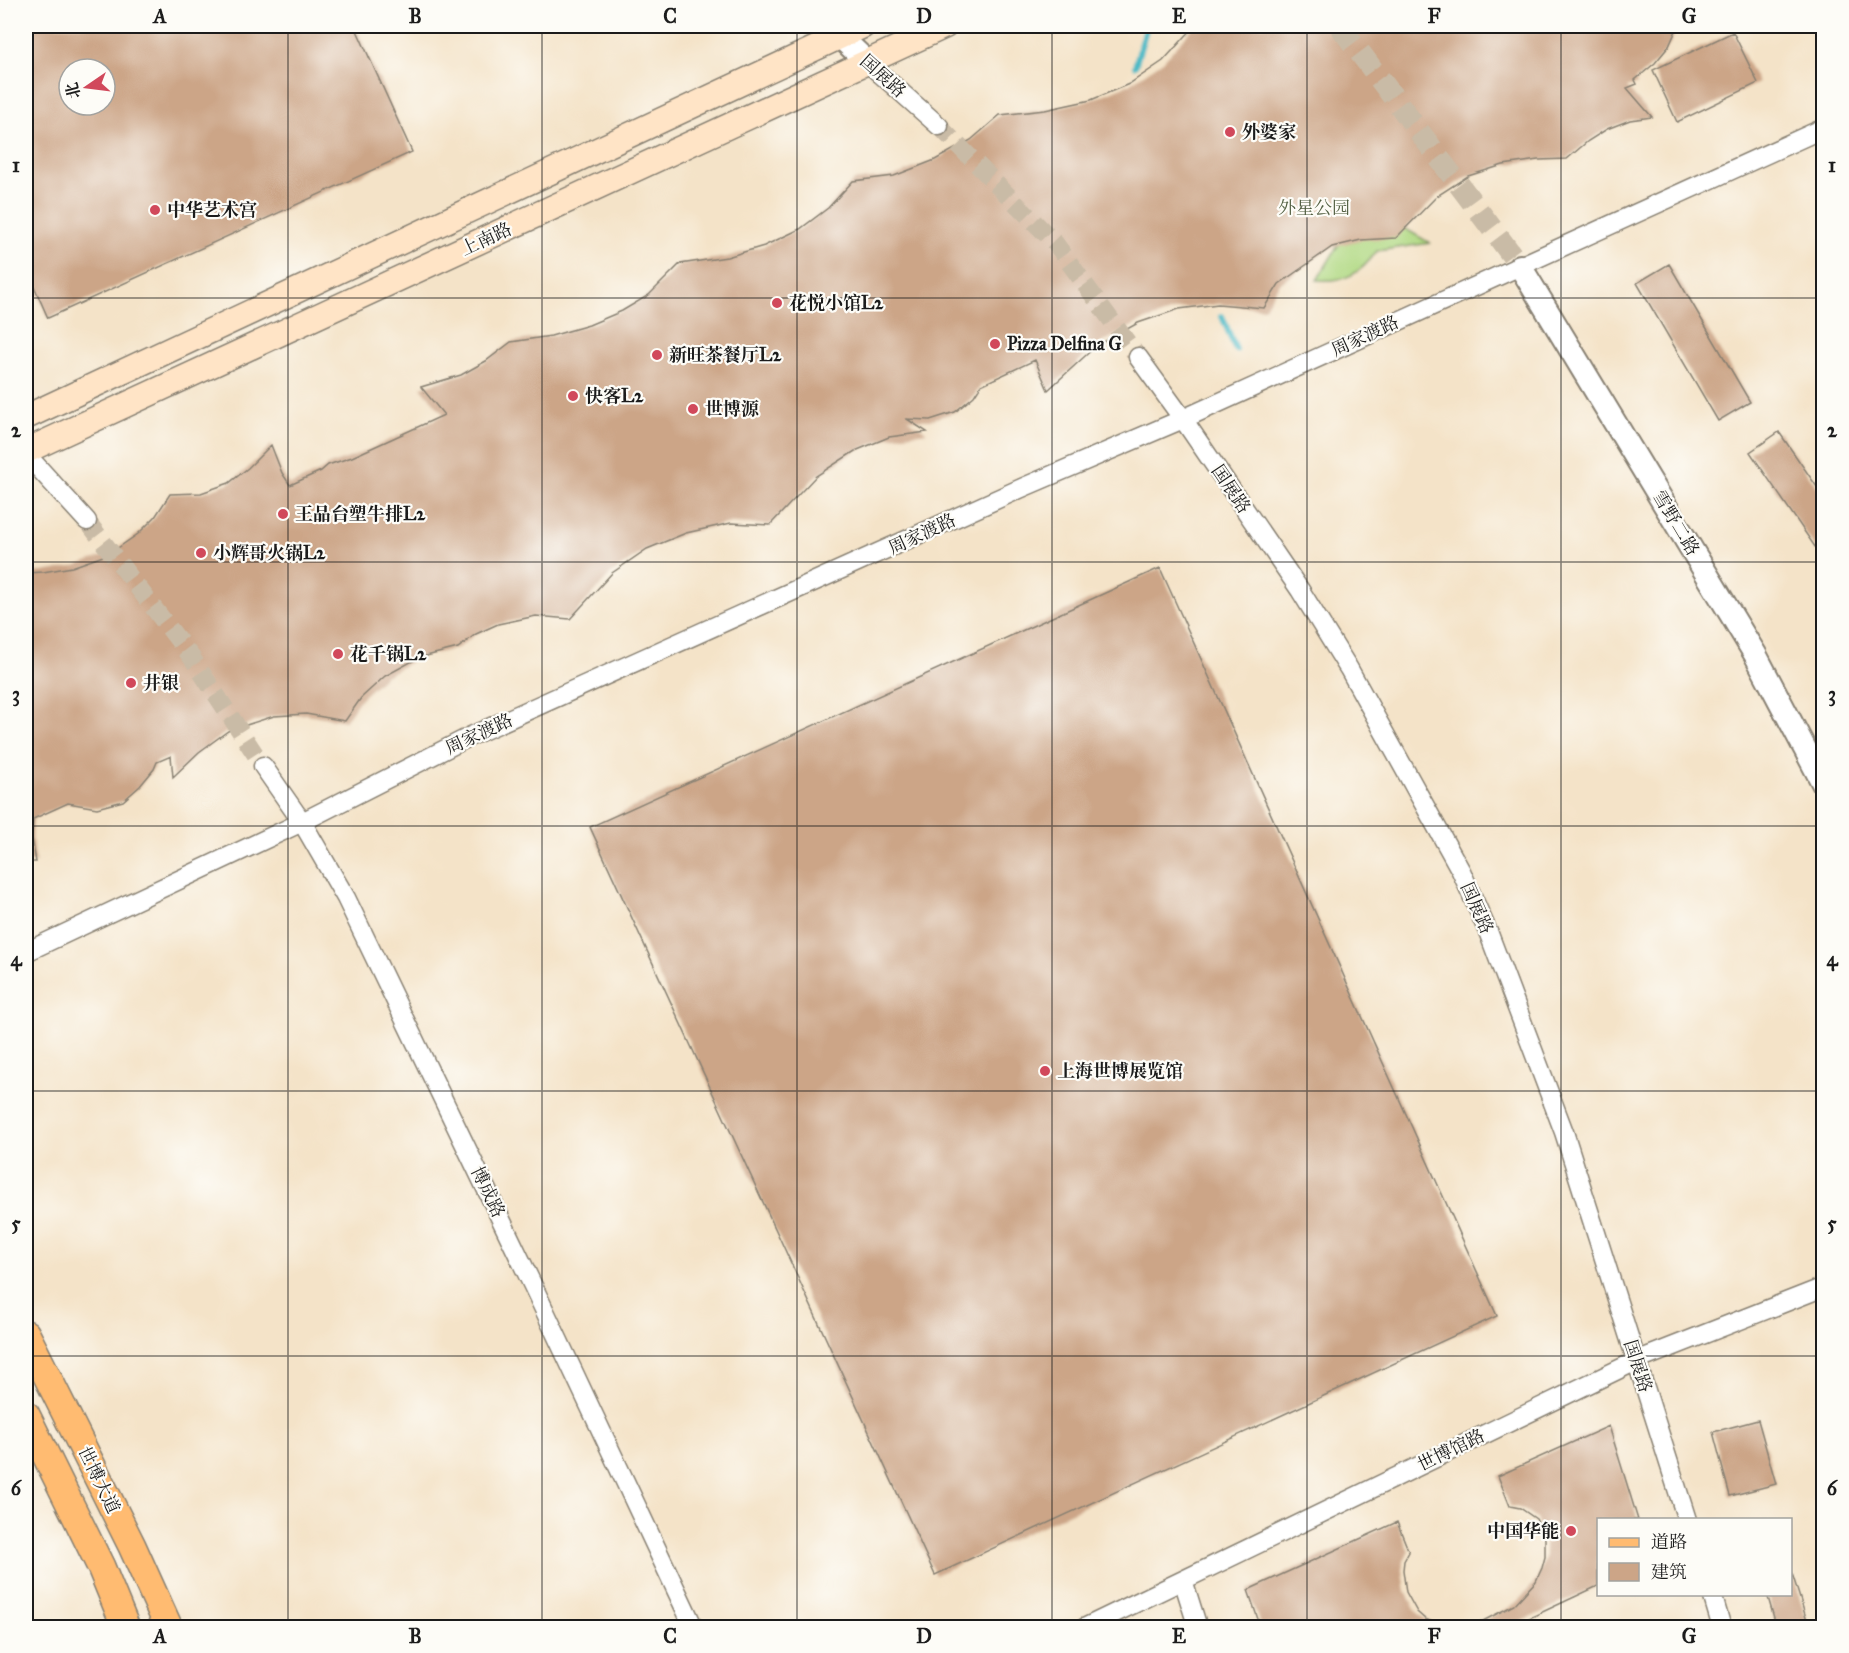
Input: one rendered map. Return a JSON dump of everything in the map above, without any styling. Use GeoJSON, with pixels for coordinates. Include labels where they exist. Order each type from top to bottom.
{"type":"FeatureCollection","features":[{"type":"Feature","properties":{"kind":"main road","name":"上南路"},"geometry":{"type":"LineString","coordinates":[[26,417],[835,31],[863,26]]}},
{"type":"Feature","properties":{"kind":"main road","name":"上南路"},"geometry":{"type":"LineString","coordinates":[[26,452],[945,26]]}},
{"type":"Feature","properties":{"kind":"main road","name":"世博大道"},"geometry":{"type":"LineString","coordinates":[[26,1334],[132,1546],[169,1628]]}},
{"type":"Feature","properties":{"kind":"main road","name":"世博大道"},"geometry":{"type":"LineString","coordinates":[[26,1415],[101,1567],[126,1628]]}},
{"type":"Feature","properties":{"kind":"street","name":"国展路"},"geometry":{"type":"LineString","coordinates":[[835,31],[939,126]]}},
{"type":"Feature","properties":{"kind":"street","name":"周家渡路"},"geometry":{"type":"LineString","coordinates":[[26,952],[302,822],[471,736],[1024,487],[1184,419],[1824,128]]}},
{"type":"Feature","properties":{"kind":"street","name":"雪野二路"},"geometry":{"type":"LineString","coordinates":[[1520,266],[1755,654],[1824,785]]}},
{"type":"Feature","properties":{"kind":"street","name":"国展路"},"geometry":{"type":"LineString","coordinates":[[1138,357],[1184,419],[1300,590],[1349,669],[1461,871],[1490,934],[1564,1132],[1686,1518]]}},
{"type":"Feature","properties":{"kind":"street"},"geometry":{"type":"LineString","coordinates":[[26,452],[87,521]]}},
{"type":"Feature","properties":{"kind":"street","name":"博成路"},"geometry":{"type":"LineString","coordinates":[[263,766],[302,822],[346,898],[694,1628]]}},
{"type":"Feature","properties":{"kind":"street","name":"世博馆路"},"geometry":{"type":"LineString","coordinates":[[1084,1628],[1636,1360],[1824,1287]]}},
{"type":"Feature","properties":{"kind":"street"},"geometry":{"type":"LineString","coordinates":[[1183,1580],[1198,1628]]}},
{"type":"Feature","properties":{"kind":"street"},"geometry":{"type":"LineString","coordinates":[[1713,1596],[1722,1628]]}},
{"type":"Feature","properties":{"kind":"green space"},"geometry":{"type":"Polygon","coordinates":[[[1358,213],[1380,214],[1430,243],[1377,251],[1365,266],[1352,275],[1337,280],[1317,280],[1358,213]]]}},
{"type":"Feature","properties":{"kind":"building","name":"中华艺术宫"},"geometry":{"type":"Polygon","coordinates":[[[26,26],[355,26],[412,152],[48,318],[26,268],[26,26]]]}},
{"type":"Feature","properties":{"kind":"building","name":"世博源"},"geometry":{"type":"Polygon","coordinates":[[[1678,26],[1669,46],[1655,63],[1635,80],[1637,84],[1627,88],[1652,117],[1630,120],[1607,129],[1567,159],[1503,165],[1468,176],[1437,196],[1396,238],[1361,240],[1332,247],[1279,284],[1264,308],[1218,304],[1179,309],[1138,323],[1096,346],[1048,390],[1035,360],[981,385],[974,396],[955,412],[930,420],[907,419],[927,432],[889,437],[855,451],[816,476],[770,525],[731,523],[686,533],[647,549],[612,573],[570,619],[536,616],[498,624],[476,634],[458,648],[418,658],[385,676],[361,698],[345,721],[306,714],[274,716],[228,731],[199,752],[173,777],[171,756],[157,762],[140,786],[123,801],[97,808],[68,803],[33,819],[32,838],[36,862],[26,862],[26,573],[72,567],[109,554],[138,534],[155,517],[170,494],[201,493],[229,483],[271,445],[282,473],[290,485],[321,471],[328,465],[352,457],[444,415],[421,387],[461,375],[486,361],[511,342],[551,336],[589,325],[622,311],[649,295],[680,264],[727,257],[764,246],[800,229],[828,208],[853,181],[894,176],[935,160],[971,140],[1000,115],[1045,110],[1091,100],[1129,84],[1163,61],[1194,27],[1678,26]]]}},
{"type":"Feature","properties":{"kind":"building"},"geometry":{"type":"Polygon","coordinates":[[[1733,32],[1758,83],[1677,122],[1653,70],[1733,32]]]}},
{"type":"Feature","properties":{"kind":"building"},"geometry":{"type":"Polygon","coordinates":[[[1669,264],[1750,402],[1718,421],[1637,283],[1669,264]]]}},
{"type":"Feature","properties":{"kind":"building"},"geometry":{"type":"Polygon","coordinates":[[[1779,432],[1824,497],[1824,560],[1750,452],[1779,432]]]}},
{"type":"Feature","properties":{"kind":"building","name":"上海世博展览馆"},"geometry":{"type":"Polygon","coordinates":[[[1160,568],[1497,1316],[935,1575],[590,827],[1160,568]]]}},
{"type":"Feature","properties":{"kind":"building"},"geometry":{"type":"Polygon","coordinates":[[[1758,1420],[1776,1484],[1730,1496],[1713,1432],[1758,1420]]]}},
{"type":"Feature","properties":{"kind":"building","name":"中国华能"},"geometry":{"type":"Polygon","coordinates":[[[1609,1426],[1637,1518],[1597,1518],[1597,1586],[1508,1628],[1261,1628],[1248,1590],[1397,1522],[1409,1552],[1404,1561],[1403,1570],[1406,1592],[1417,1612],[1425,1619],[1451,1625],[1467,1624],[1483,1621],[1514,1605],[1536,1581],[1542,1568],[1545,1557],[1545,1537],[1536,1519],[1520,1508],[1510,1506],[1498,1476],[1609,1426]]]}},
{"type":"Feature","properties":{"kind":"building"},"geometry":{"type":"Polygon","coordinates":[[[1792,1573],[1808,1624],[1797,1628],[1777,1628],[1768,1596],[1792,1596],[1792,1573]]]}},
{"type":"Feature","properties":{"kind":"waterway"},"geometry":{"type":"LineString","coordinates":[[1135,66],[1147,26]]}},
{"type":"Feature","properties":{"kind":"waterway"},"geometry":{"type":"LineString","coordinates":[[1222,316],[1236,350]]}},
{"type":"Feature","properties":{"kind":"tunnel"},"geometry":{"type":"LineString","coordinates":[[1340,26],[1520,266]]}},
{"type":"Feature","properties":{"kind":"tunnel"},"geometry":{"type":"LineString","coordinates":[[939,126],[1055,243],[1138,357]]}},
{"type":"Feature","properties":{"kind":"tunnel"},"geometry":{"type":"LineString","coordinates":[[87,521],[192,658],[263,766]]}},
{"type":"Feature","properties":{"kind":"place","name":"外婆家"},"geometry":{"type":"Point","coordinates":[1230,132]}},
{"type":"Feature","properties":{"kind":"place","name":"中华艺术宫"},"geometry":{"type":"Point","coordinates":[155,210]}},
{"type":"Feature","properties":{"kind":"place","name":"花悦小馆L2"},"geometry":{"type":"Point","coordinates":[777,303]}},
{"type":"Feature","properties":{"kind":"place","name":"Pizza Delfina G"},"geometry":{"type":"Point","coordinates":[995,344]}},
{"type":"Feature","properties":{"kind":"place","name":"新旺茶餐厅L2"},"geometry":{"type":"Point","coordinates":[657,355]}},
{"type":"Feature","properties":{"kind":"place","name":"快客L2"},"geometry":{"type":"Point","coordinates":[573,396]}},
{"type":"Feature","properties":{"kind":"place","name":"世博源"},"geometry":{"type":"Point","coordinates":[693,409]}},
{"type":"Feature","properties":{"kind":"place","name":"王品台塑牛排L2"},"geometry":{"type":"Point","coordinates":[283,514]}},
{"type":"Feature","properties":{"kind":"place","name":"小辉哥火锅L2"},"geometry":{"type":"Point","coordinates":[201,553]}},
{"type":"Feature","properties":{"kind":"place","name":"花千锅L2"},"geometry":{"type":"Point","coordinates":[338,654]}},
{"type":"Feature","properties":{"kind":"place","name":"井银"},"geometry":{"type":"Point","coordinates":[131,683]}},
{"type":"Feature","properties":{"kind":"place","name":"上海世博展览馆"},"geometry":{"type":"Point","coordinates":[1045,1071]}},
{"type":"Feature","properties":{"kind":"place","name":"中国华能"},"geometry":{"type":"Point","coordinates":[1571,1531]}},
{"type":"Feature","properties":{"kind":"park label","name":"外星公园"},"geometry":{"type":"Point","coordinates":[1314,208]}}]}
